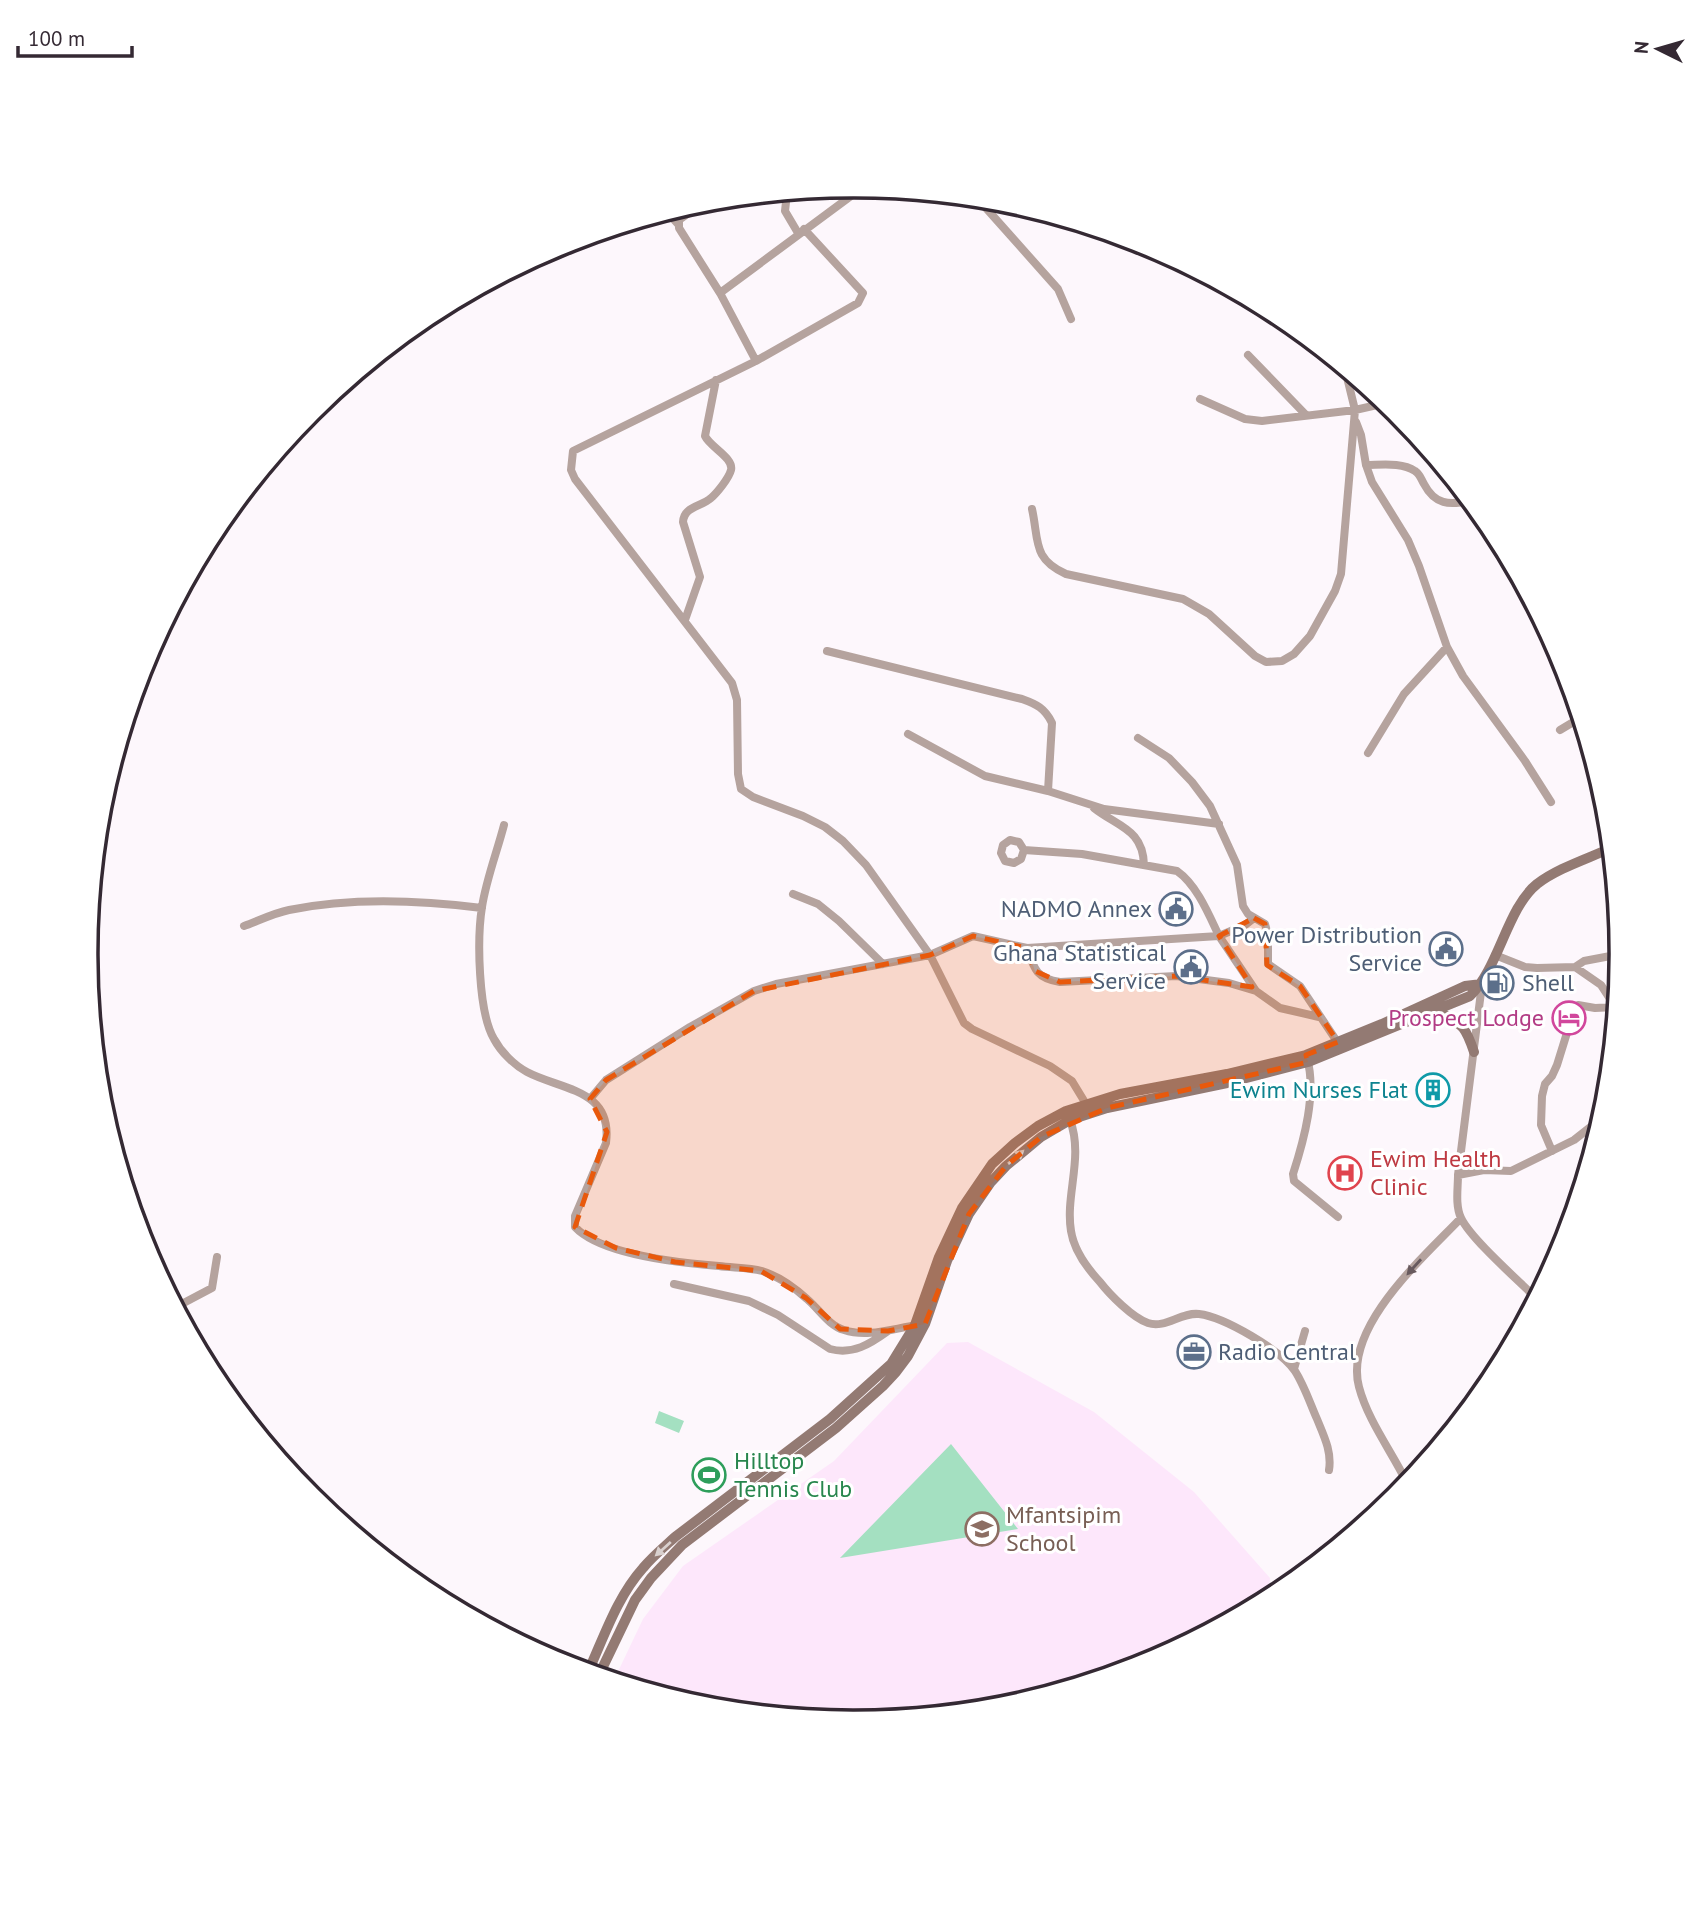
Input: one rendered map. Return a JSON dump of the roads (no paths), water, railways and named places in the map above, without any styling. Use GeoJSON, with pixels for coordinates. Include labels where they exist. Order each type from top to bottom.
{"type":"FeatureCollection","features":[{"type":"Feature","properties":{"kind":"street"},"geometry":{"type":"LineString","coordinates":[[720,293],[848,198]]}},
{"type":"Feature","properties":{"kind":"street"},"geometry":{"type":"LineString","coordinates":[[786,202],[785,211],[801,231],[863,293],[858,303],[756,361],[573,451],[571,461],[575,480],[732,683],[737,699],[738,775],[741,789],[753,797],[825,827],[843,841],[866,865],[930,955],[964,1023],[1072,1081],[1086,1104]]}},
{"type":"Feature","properties":{"kind":"street"},"geometry":{"type":"LineString","coordinates":[[989,211],[1058,289],[1071,319]]}},
{"type":"Feature","properties":{"kind":"street"},"geometry":{"type":"LineString","coordinates":[[678,224],[681,219]]}},
{"type":"Feature","properties":{"kind":"street"},"geometry":{"type":"LineString","coordinates":[[675,220],[720,293],[756,361]]}},
{"type":"Feature","properties":{"kind":"street"},"geometry":{"type":"LineString","coordinates":[[1248,355],[1306,415]]}},
{"type":"Feature","properties":{"kind":"street"},"geometry":{"type":"LineString","coordinates":[[685,620],[700,577],[684,515],[688,510],[712,498],[732,467],[730,462],[708,443],[705,436],[716,380]]}},
{"type":"Feature","properties":{"kind":"street"},"geometry":{"type":"LineString","coordinates":[[1032,509],[1039,550],[1051,568],[1066,574],[1183,599],[1209,614],[1255,656],[1266,662],[1282,661],[1294,654],[1310,636],[1325,611],[1341,574],[1355,421],[1348,383]]}},
{"type":"Feature","properties":{"kind":"street"},"geometry":{"type":"LineString","coordinates":[[1200,399],[1245,419],[1262,421],[1373,406]]}},
{"type":"Feature","properties":{"kind":"street"},"geometry":{"type":"LineString","coordinates":[[1355,421],[1372,482],[1408,540],[1447,648],[1463,676],[1525,761],[1550,802]]}},
{"type":"Feature","properties":{"kind":"street"},"geometry":{"type":"LineString","coordinates":[[1366,465],[1408,467],[1418,472],[1428,492],[1437,501],[1459,503]]}},
{"type":"Feature","properties":{"kind":"street"},"geometry":{"type":"LineString","coordinates":[[1368,753],[1404,694],[1447,648]]}},
{"type":"Feature","properties":{"kind":"street"},"geometry":{"type":"LineString","coordinates":[[827,651],[1039,705],[1052,723],[1048,791]]}},
{"type":"Feature","properties":{"kind":"street"},"geometry":{"type":"LineString","coordinates":[[1560,730],[1572,723]]}},
{"type":"Feature","properties":{"kind":"street"},"geometry":{"type":"LineString","coordinates":[[908,734],[985,775],[1048,791],[1091,806],[1219,824]]}},
{"type":"Feature","properties":{"kind":"street"},"geometry":{"type":"LineString","coordinates":[[1138,738],[1169,758],[1210,806],[1237,865],[1243,906],[1248,914],[1265,924],[1268,935],[1268,964],[1300,986],[1340,1045]]}},
{"type":"Feature","properties":{"kind":"street"},"geometry":{"type":"LineString","coordinates":[[1091,806],[1124,827],[1140,843],[1144,865]]}},
{"type":"Feature","properties":{"kind":"street"},"geometry":{"type":"LineString","coordinates":[[504,825],[482,908],[480,956],[484,1014],[494,1039],[510,1060],[528,1072],[578,1090],[590,1099],[604,1117],[606,1143],[575,1216],[575,1227],[584,1236],[616,1248],[675,1262],[761,1271],[781,1280],[806,1298],[841,1329],[855,1333],[920,1325]]}},
{"type":"Feature","properties":{"kind":"street"},"geometry":{"type":"LineString","coordinates":[[1024,850],[1082,854],[1183,875],[1256,991]]}},
{"type":"Feature","properties":{"kind":"street"},"geometry":{"type":"LineString","coordinates":[[1529,1291],[1472,1233],[1461,1217],[1457,1200],[1482,985],[1522,904],[1538,884],[1602,852]]}},
{"type":"Feature","properties":{"kind":"street"},"geometry":{"type":"LineString","coordinates":[[793,894],[818,904],[883,964]]}},
{"type":"Feature","properties":{"kind":"street"},"geometry":{"type":"LineString","coordinates":[[244,926],[287,910],[328,904],[428,901],[482,908]]}},
{"type":"Feature","properties":{"kind":"street"},"geometry":{"type":"LineString","coordinates":[[590,1099],[606,1080],[690,1027],[754,990],[776,984],[930,955],[973,936],[1027,948],[1219,936],[1245,925],[1254,918]]}},
{"type":"Feature","properties":{"kind":"street"},"geometry":{"type":"LineString","coordinates":[[1027,948],[1035,971],[1047,980],[1060,982],[1176,976],[1229,983],[1256,991],[1280,1008],[1319,1017]]}},
{"type":"Feature","properties":{"kind":"street"},"geometry":{"type":"LineString","coordinates":[[1495,956],[1525,967],[1575,967],[1584,961],[1609,956]]}},
{"type":"Feature","properties":{"kind":"street"},"geometry":{"type":"LineString","coordinates":[[1575,967],[1601,985],[1607,995]]}},
{"type":"Feature","properties":{"kind":"street"},"geometry":{"type":"LineString","coordinates":[[603,1666],[629,1611],[660,1567],[682,1545],[836,1428],[883,1386],[908,1356],[957,1237],[979,1198],[1006,1166],[1041,1136],[1070,1120],[1107,1108],[1227,1083],[1307,1058],[1470,996],[1482,985]]}},
{"type":"Feature","properties":{"kind":"street"},"geometry":{"type":"LineString","coordinates":[[1340,1045],[1465,986],[1482,985]]}},
{"type":"Feature","properties":{"kind":"street"},"geometry":{"type":"LineString","coordinates":[[1552,1151],[1541,1125],[1545,1084],[1557,1065],[1578,1004],[1607,1008]]}},
{"type":"Feature","properties":{"kind":"street"},"geometry":{"type":"LineString","coordinates":[[1436,1010],[1461,1025],[1474,1052]]}},
{"type":"Feature","properties":{"kind":"street"},"geometry":{"type":"LineString","coordinates":[[592,1662],[619,1605],[642,1569],[675,1538],[830,1419],[878,1377],[901,1350],[920,1325],[949,1232],[983,1176],[1005,1152],[1038,1126],[1086,1104],[1121,1094],[1307,1058]]}},
{"type":"Feature","properties":{"kind":"street"},"geometry":{"type":"LineString","coordinates":[[1307,1058],[1306,1131],[1293,1174],[1294,1181],[1338,1217]]}},
{"type":"Feature","properties":{"kind":"street"},"geometry":{"type":"LineString","coordinates":[[1070,1120],[1076,1136],[1070,1230],[1077,1252],[1099,1282],[1146,1323],[1158,1325],[1186,1314],[1210,1317],[1261,1342],[1294,1369],[1325,1437],[1329,1451],[1329,1470]]}},
{"type":"Feature","properties":{"kind":"street"},"geometry":{"type":"LineString","coordinates":[[1458,1175],[1485,1170],[1511,1171],[1574,1140],[1588,1129]]}},
{"type":"Feature","properties":{"kind":"street"},"geometry":{"type":"LineString","coordinates":[[1402,1473],[1358,1385],[1361,1346],[1387,1298],[1461,1217]]}},
{"type":"Feature","properties":{"kind":"street"},"geometry":{"type":"LineString","coordinates":[[184,1303],[212,1288],[217,1256]]}},
{"type":"Feature","properties":{"kind":"street"},"geometry":{"type":"LineString","coordinates":[[674,1284],[749,1301],[778,1315],[830,1349],[838,1351],[850,1351],[869,1345],[888,1331]]}},
{"type":"Feature","properties":{"kind":"street"},"geometry":{"type":"LineString","coordinates":[[1294,1369],[1305,1331]]}},
{"type":"Feature","properties":{"kind":"place","name":"NADMO Annex"},"geometry":{"type":"Point","coordinates":[1176,909]}},
{"type":"Feature","properties":{"kind":"place","name":"Power Distribution Service"},"geometry":{"type":"Point","coordinates":[1446,949]}},
{"type":"Feature","properties":{"kind":"place","name":"Ghana Statistical Service"},"geometry":{"type":"Point","coordinates":[1191,967]}},
{"type":"Feature","properties":{"kind":"place","name":"Shell"},"geometry":{"type":"Point","coordinates":[1497,983]}},
{"type":"Feature","properties":{"kind":"place","name":"Prospect Lodge"},"geometry":{"type":"Point","coordinates":[1569,1018]}},
{"type":"Feature","properties":{"kind":"place","name":"Ewim Nurses Flat"},"geometry":{"type":"Point","coordinates":[1433,1090]}},
{"type":"Feature","properties":{"kind":"place","name":"Ewim Health Clinic"},"geometry":{"type":"Point","coordinates":[1345,1173]}},
{"type":"Feature","properties":{"kind":"place","name":"Radio Central"},"geometry":{"type":"Point","coordinates":[1194,1352]}},
{"type":"Feature","properties":{"kind":"place","name":"Hilltop Tennis Club"},"geometry":{"type":"Point","coordinates":[709,1475]}},
{"type":"Feature","properties":{"kind":"place","name":"Mfantsipim School"},"geometry":{"type":"Point","coordinates":[982,1529]}}]}
